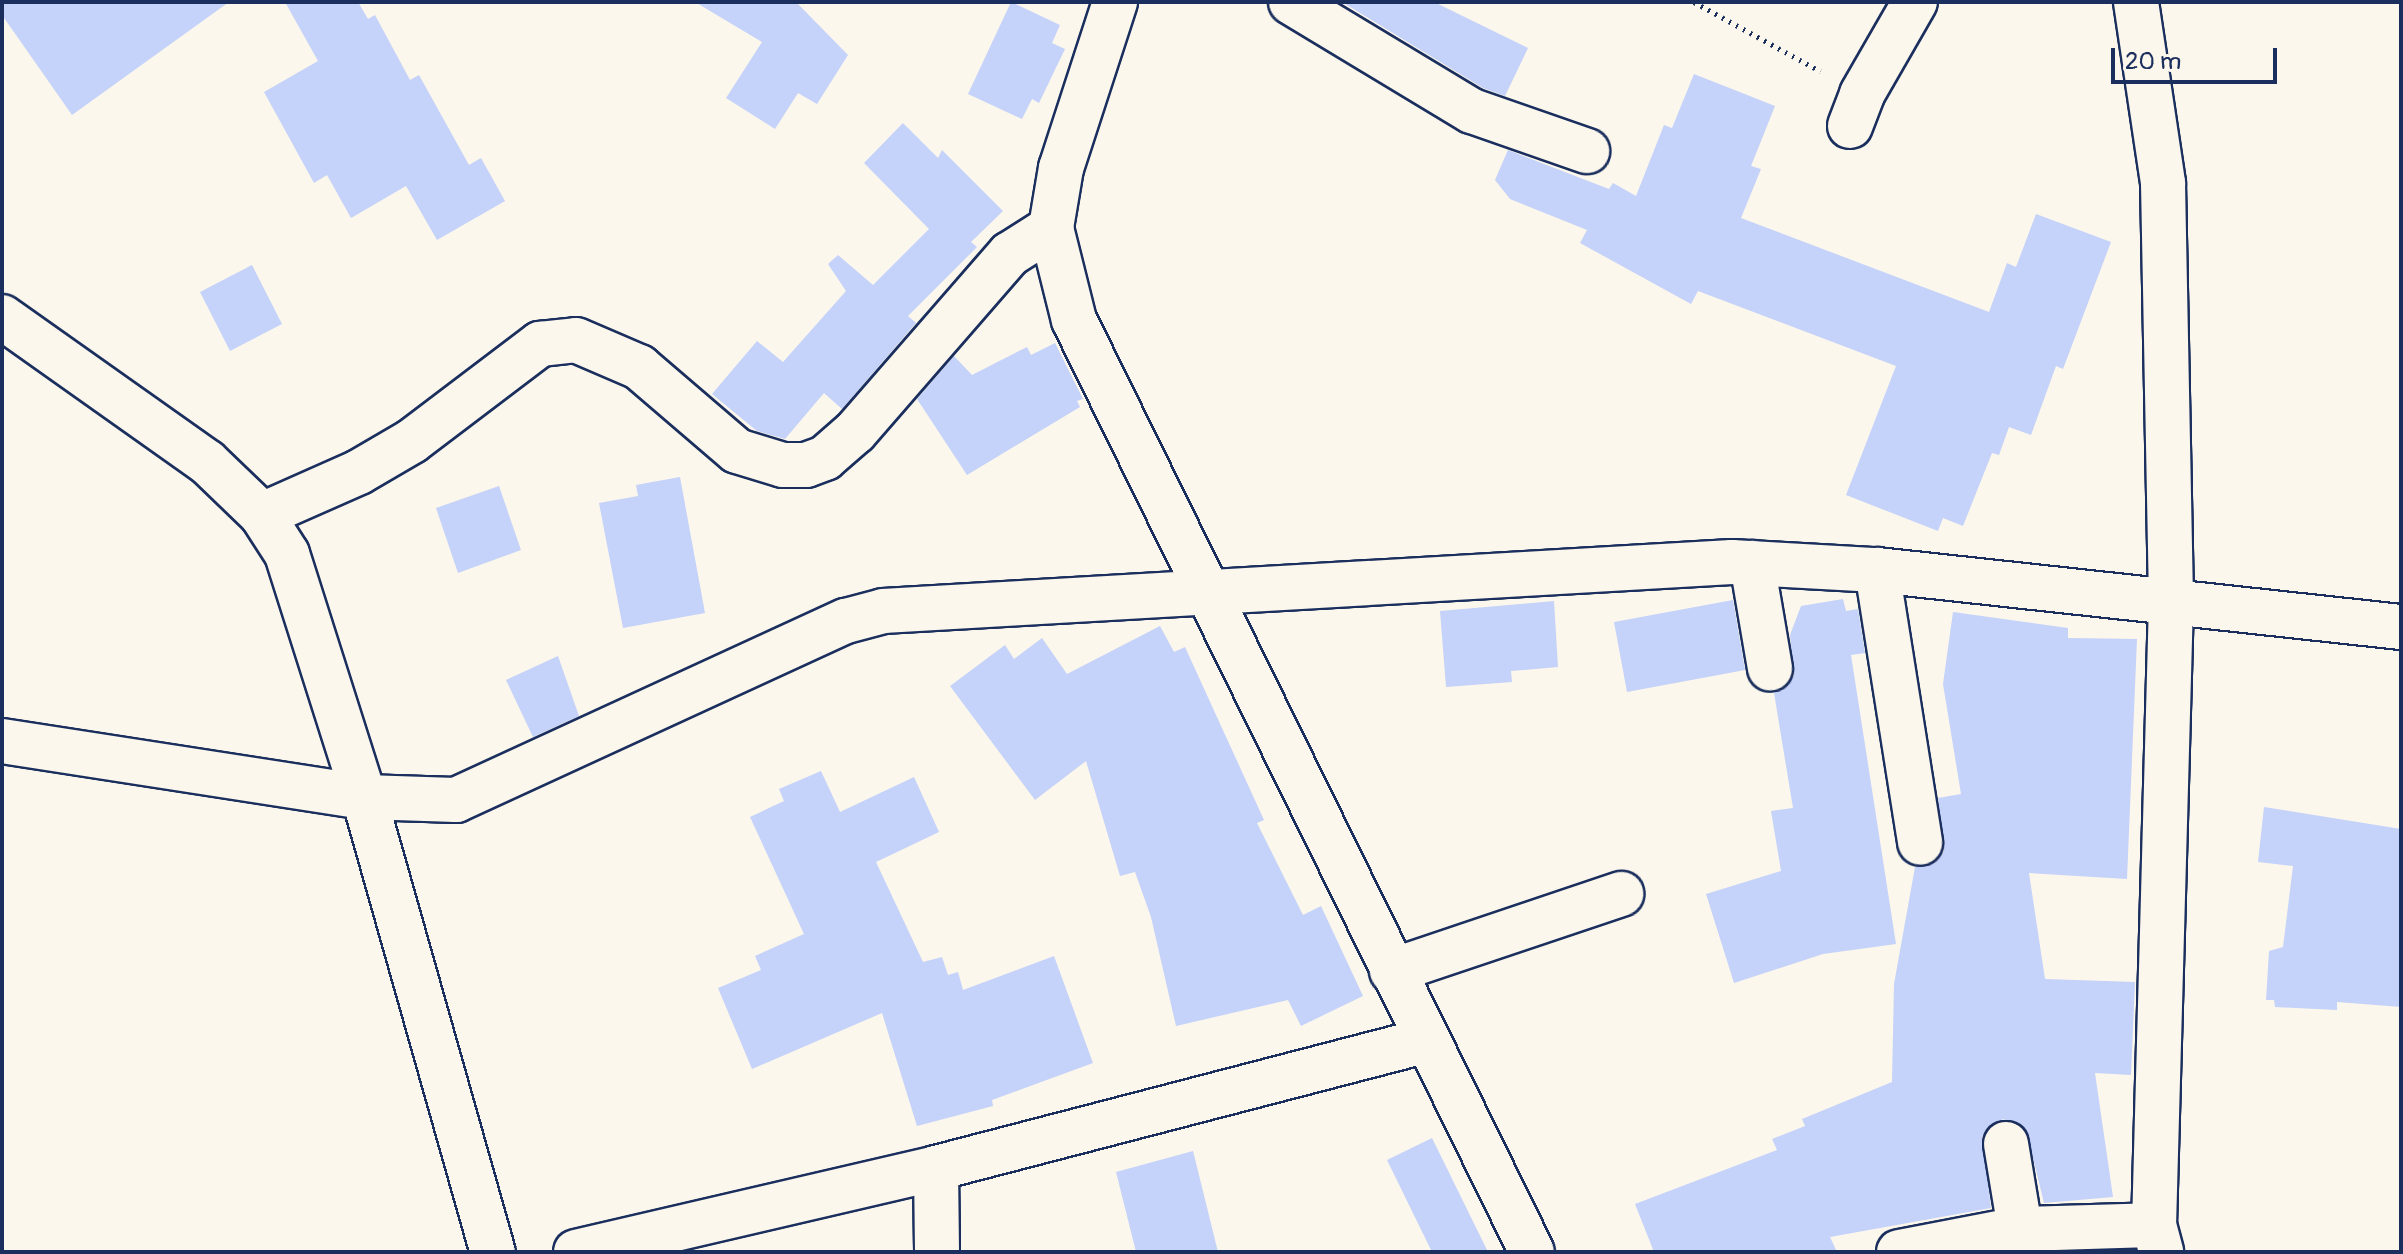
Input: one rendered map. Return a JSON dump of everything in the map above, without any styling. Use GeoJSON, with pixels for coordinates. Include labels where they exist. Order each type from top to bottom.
{"type":"FeatureCollection","features":[{"type":"Feature","properties":{"kind":"street"},"geometry":{"type":"LineString","coordinates":[[1115,2],[1061,168],[1051,228],[1074,320],[1211,591],[1424,1041],[1532,1252]]}},
{"type":"Feature","properties":{"kind":"street"},"geometry":{"type":"LineString","coordinates":[[1291,2],[1472,111],[1587,151]]}},
{"type":"Feature","properties":{"kind":"street"},"geometry":{"type":"LineString","coordinates":[[1856,110],[1915,2]]}},
{"type":"Feature","properties":{"kind":"street"},"geometry":{"type":"LineString","coordinates":[[1899,1252],[2020,1229],[2157,1238],[2171,602],[2163,183],[2136,2]]}},
{"type":"Feature","properties":{"kind":"street"},"geometry":{"type":"LineString","coordinates":[[262,515],[359,472],[412,441],[540,344],[576,340],[639,367],[737,451],[783,465],[806,465],[825,458],[855,432],[1010,254],[1051,228]]}},
{"type":"Feature","properties":{"kind":"street"},"geometry":{"type":"LineString","coordinates":[[2,317],[207,462],[262,515],[287,554],[364,797],[493,1252]]}},
{"type":"Feature","properties":{"kind":"street"},"geometry":{"type":"LineString","coordinates":[[2,741],[364,797],[456,800],[846,621],[883,611],[1752,563],[1877,570],[2401,627]]}},
{"type":"Feature","properties":{"kind":"street"},"geometry":{"type":"LineString","coordinates":[[1752,563],[1770,668]]}},
{"type":"Feature","properties":{"kind":"street"},"geometry":{"type":"LineString","coordinates":[[1877,570],[1920,843]]}},
{"type":"Feature","properties":{"kind":"street"},"geometry":{"type":"LineString","coordinates":[[1392,971],[1621,894]]}},
{"type":"Feature","properties":{"kind":"street"},"geometry":{"type":"LineString","coordinates":[[576,1252],[936,1168],[1424,1041]]}},
{"type":"Feature","properties":{"kind":"street"},"geometry":{"type":"LineString","coordinates":[[2006,1144],[2020,1229]]}},
{"type":"Feature","properties":{"kind":"street"},"geometry":{"type":"LineString","coordinates":[[936,1168],[937,1252]]}},
{"type":"Feature","properties":{"kind":"path"},"geometry":{"type":"LineString","coordinates":[[1694,2],[1856,110]]}},
{"type":"Feature","properties":{"kind":"building"},"geometry":{"type":"Polygon","coordinates":[[[2,2],[229,2],[72,115],[2,15],[2,2]]]}},
{"type":"Feature","properties":{"kind":"building"},"geometry":{"type":"Polygon","coordinates":[[[285,2],[358,2],[368,19],[375,15],[410,80],[419,75],[469,165],[481,158],[505,201],[437,240],[406,186],[351,218],[327,175],[314,183],[264,92],[318,61],[285,2]]]}},
{"type":"Feature","properties":{"kind":"building"},"geometry":{"type":"Polygon","coordinates":[[[695,2],[796,2],[848,55],[817,104],[798,93],[775,129],[726,98],[762,42],[695,2]]]}},
{"type":"Feature","properties":{"kind":"building"},"geometry":{"type":"Polygon","coordinates":[[[1011,2],[1060,25],[1052,43],[1065,49],[1039,103],[1032,99],[1022,119],[968,94],[1011,2]]]}},
{"type":"Feature","properties":{"kind":"building"},"geometry":{"type":"Polygon","coordinates":[[[1342,2],[1434,2],[1528,48],[1505,96],[1483,88],[1342,2]]]}},
{"type":"Feature","properties":{"kind":"building"},"geometry":{"type":"Polygon","coordinates":[[[1694,74],[1775,106],[1751,166],[1761,169],[1741,218],[1989,312],[2007,263],[2016,267],[2036,214],[2111,242],[2063,369],[2056,366],[2031,435],[2009,427],[1999,455],[1992,453],[1963,526],[1943,518],[1938,531],[1846,495],[1896,366],[1698,291],[1691,304],[1580,243],[1587,230],[1510,199],[1495,180],[1508,150],[1609,189],[1613,183],[1636,196],[1664,125],[1672,128],[1694,74]]]}},
{"type":"Feature","properties":{"kind":"building"},"geometry":{"type":"Polygon","coordinates":[[[903,123],[938,158],[942,150],[1003,211],[971,242],[977,247],[908,316],[916,323],[842,409],[824,393],[785,439],[757,431],[712,394],[757,341],[783,362],[846,291],[828,264],[838,255],[873,285],[929,229],[864,163],[903,123]]]}},
{"type":"Feature","properties":{"kind":"building"},"geometry":{"type":"Polygon","coordinates":[[[252,265],[282,324],[230,351],[200,292],[252,265]]]}},
{"type":"Feature","properties":{"kind":"building"},"geometry":{"type":"Polygon","coordinates":[[[1055,343],[1083,399],[1077,401],[1080,407],[967,475],[917,399],[954,356],[972,375],[1027,347],[1031,355],[1055,343]]]}},
{"type":"Feature","properties":{"kind":"building"},"geometry":{"type":"Polygon","coordinates":[[[680,477],[705,613],[623,628],[599,503],[638,496],[636,485],[680,477]]]}},
{"type":"Feature","properties":{"kind":"building"},"geometry":{"type":"Polygon","coordinates":[[[499,486],[521,550],[458,573],[436,508],[499,486]]]}},
{"type":"Feature","properties":{"kind":"building"},"geometry":{"type":"Polygon","coordinates":[[[1843,599],[1846,611],[1858,609],[1865,653],[1851,655],[1896,944],[1823,954],[1734,983],[1706,894],[1781,871],[1771,811],[1793,808],[1774,693],[1794,676],[1790,635],[1801,606],[1843,599]]]}},
{"type":"Feature","properties":{"kind":"building"},"geometry":{"type":"Polygon","coordinates":[[[1733,600],[1745,670],[1627,692],[1614,622],[1733,600]]]}},
{"type":"Feature","properties":{"kind":"building"},"geometry":{"type":"Polygon","coordinates":[[[1554,601],[1558,667],[1511,671],[1512,682],[1446,687],[1440,611],[1554,601]]]}},
{"type":"Feature","properties":{"kind":"building"},"geometry":{"type":"Polygon","coordinates":[[[1953,612],[2068,628],[2068,638],[2137,639],[2127,879],[2029,873],[2045,979],[2135,982],[2131,1075],[2095,1073],[2113,1197],[2044,1203],[2026,1129],[2003,1119],[1982,1136],[1991,1208],[1830,1237],[1837,1252],[1654,1252],[1635,1204],[1777,1150],[1772,1139],[1805,1126],[1802,1119],[1892,1082],[1894,984],[1915,867],[1935,863],[1944,851],[1938,798],[1961,794],[1943,684],[1953,612]]]}},
{"type":"Feature","properties":{"kind":"building"},"geometry":{"type":"Polygon","coordinates":[[[1160,626],[1174,652],[1185,647],[1264,820],[1257,823],[1303,915],[1321,906],[1363,996],[1301,1026],[1288,1000],[1176,1026],[1151,917],[1135,872],[1120,876],[1086,761],[1035,800],[950,686],[1005,645],[1014,659],[1042,638],[1067,674],[1160,626]]]}},
{"type":"Feature","properties":{"kind":"building"},"geometry":{"type":"Polygon","coordinates":[[[558,656],[579,716],[533,737],[506,680],[558,656]]]}},
{"type":"Feature","properties":{"kind":"building"},"geometry":{"type":"Polygon","coordinates":[[[821,771],[840,812],[914,777],[939,832],[876,862],[923,962],[942,957],[948,975],[958,972],[963,990],[1054,956],[1093,1063],[992,1100],[993,1106],[917,1126],[882,1013],[752,1069],[718,988],[761,970],[755,956],[804,934],[750,817],[784,801],[779,789],[821,771]]]}},
{"type":"Feature","properties":{"kind":"building"},"geometry":{"type":"Polygon","coordinates":[[[2264,807],[2401,829],[2401,1007],[2337,1002],[2337,1010],[2275,1007],[2274,1000],[2266,1000],[2269,951],[2283,947],[2293,866],[2258,862],[2264,807]]]}},
{"type":"Feature","properties":{"kind":"building"},"geometry":{"type":"Polygon","coordinates":[[[1432,1138],[1488,1252],[1432,1252],[1387,1160],[1432,1138]]]}},
{"type":"Feature","properties":{"kind":"building"},"geometry":{"type":"Polygon","coordinates":[[[1193,1151],[1218,1252],[1136,1252],[1116,1172],[1193,1151]]]}}]}
